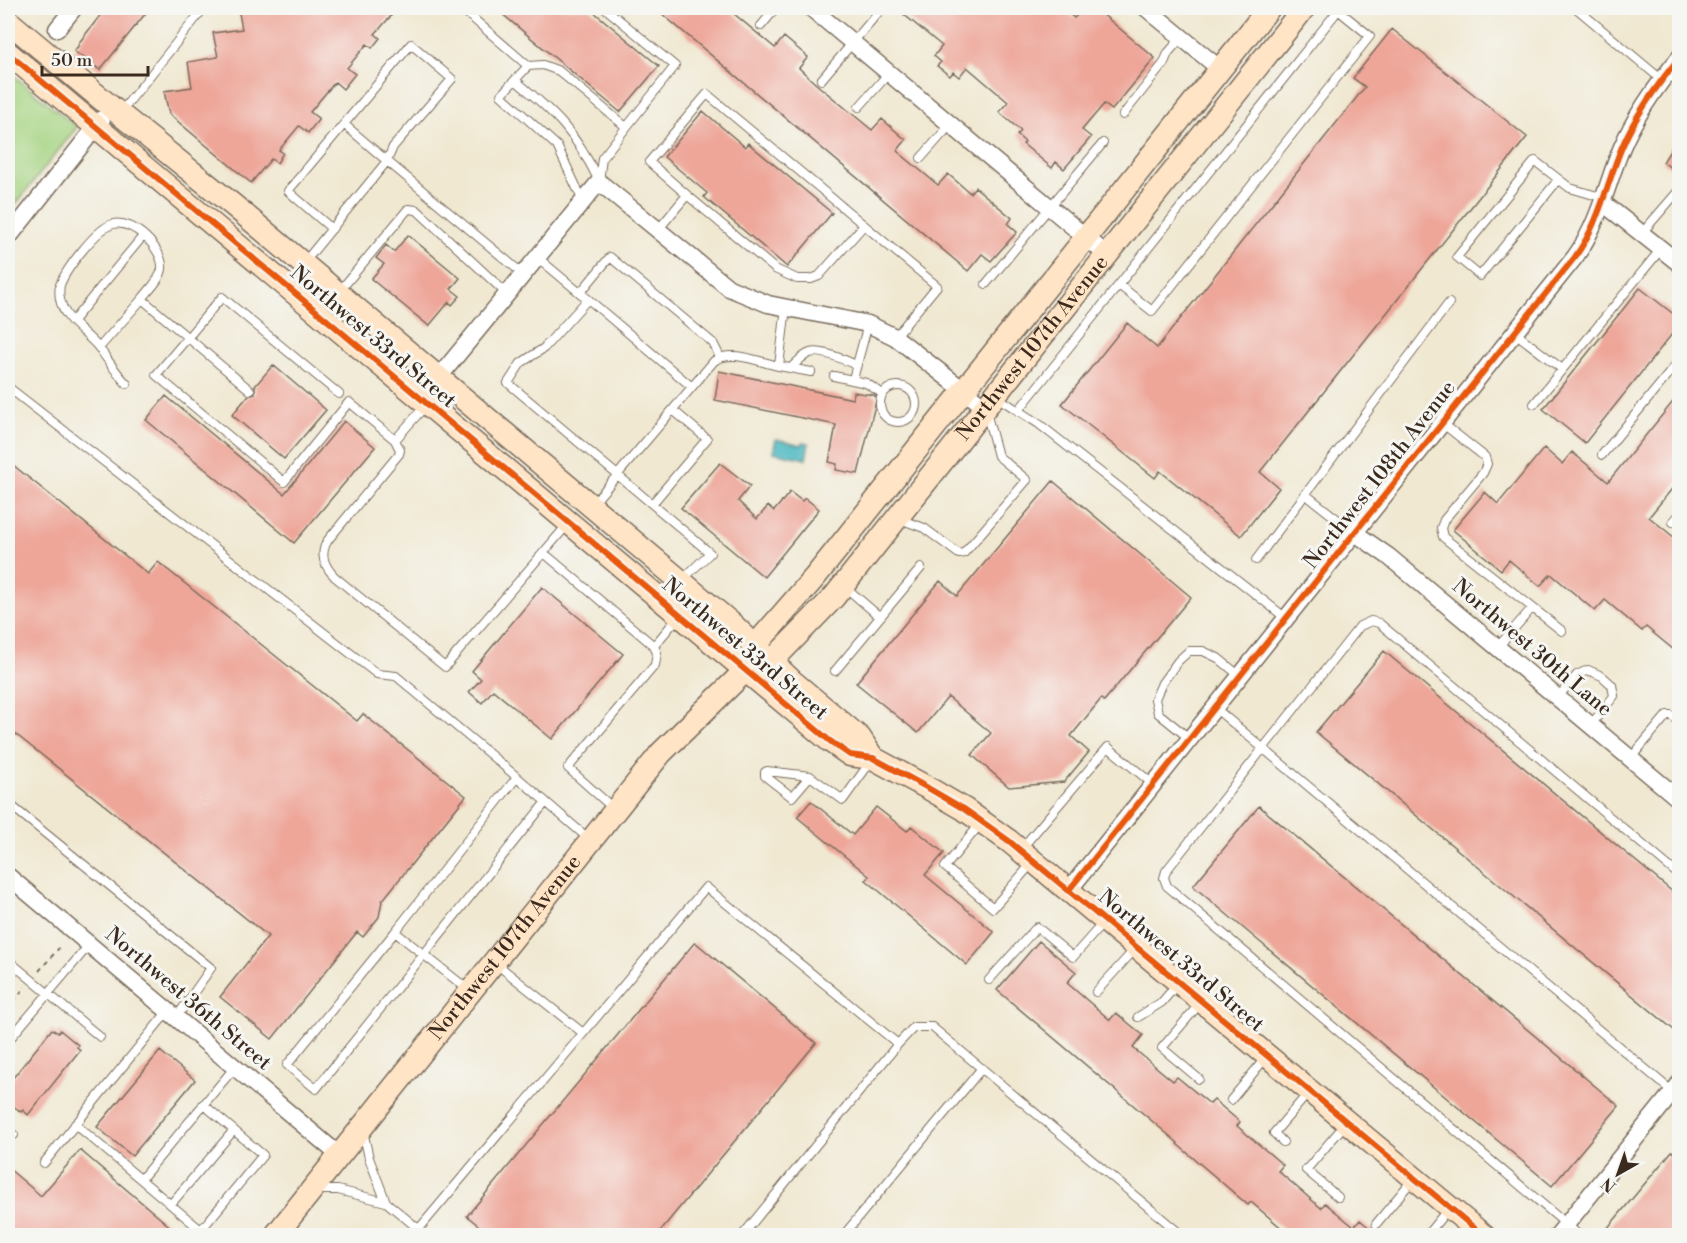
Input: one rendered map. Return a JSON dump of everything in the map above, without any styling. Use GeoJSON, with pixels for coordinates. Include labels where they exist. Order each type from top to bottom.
{"type":"FeatureCollection","features":[{"type":"Feature","properties":{"kind":"street"},"geometry":{"type":"LineString","coordinates":[[57,29],[74,8]]}},
{"type":"Feature","properties":{"kind":"street"},"geometry":{"type":"LineString","coordinates":[[811,8],[1107,255]]}},
{"type":"Feature","properties":{"kind":"street"},"geometry":{"type":"LineString","coordinates":[[1146,8],[1240,87]]}},
{"type":"Feature","properties":{"kind":"street","name":"Northwest 107th Avenue"},"geometry":{"type":"LineString","coordinates":[[745,671],[755,646],[805,589],[1269,8]]}},
{"type":"Feature","properties":{"kind":"street","name":"Northwest 107th Avenue"},"geometry":{"type":"LineString","coordinates":[[275,1236],[670,742],[745,671],[771,662],[818,615],[1304,8]]}},
{"type":"Feature","properties":{"kind":"street","name":"Northwest 33rd Street"},"geometry":{"type":"LineString","coordinates":[[8,21],[303,264],[681,581],[860,738],[873,758]]}},
{"type":"Feature","properties":{"kind":"street","name":"Northwest 33rd Street"},"geometry":{"type":"LineString","coordinates":[[8,53],[679,616],[845,752],[850,755],[873,758],[983,821],[1070,890],[1484,1236]]}},
{"type":"Feature","properties":{"kind":"street","name":"Northwest 108th Avenue"},"geometry":{"type":"LineString","coordinates":[[1070,890],[1583,246],[1594,226],[1626,138],[1670,79],[1680,57]]}},
{"type":"Feature","properties":{"kind":"street"},"geometry":{"type":"LineString","coordinates":[[8,238],[96,126],[115,111]]}},
{"type":"Feature","properties":{"kind":"street"},"geometry":{"type":"LineString","coordinates":[[424,402],[439,378],[599,182],[729,288],[755,300],[868,324],[895,337],[985,407]]}},
{"type":"Feature","properties":{"kind":"street"},"geometry":{"type":"LineString","coordinates":[[1603,200],[1679,263]]}},
{"type":"Feature","properties":{"kind":"street","name":"Northwest 30th Lane"},"geometry":{"type":"LineString","coordinates":[[1355,533],[1388,556],[1680,800]]}},
{"type":"Feature","properties":{"kind":"street","name":"Northwest 36th Street"},"geometry":{"type":"LineString","coordinates":[[8,876],[339,1155]]}},
{"type":"Feature","properties":{"kind":"street"},"geometry":{"type":"LineString","coordinates":[[1562,1230],[1677,1091]]}},
{"type":"Feature","properties":{"kind":"lane"},"geometry":{"type":"LineString","coordinates":[[115,111],[204,8]]}},
{"type":"Feature","properties":{"kind":"lane"},"geometry":{"type":"LineString","coordinates":[[461,8],[528,66],[549,66],[559,71],[626,127]]}},
{"type":"Feature","properties":{"kind":"lane"},"geometry":{"type":"LineString","coordinates":[[599,182],[602,158],[675,66],[605,8]]}},
{"type":"Feature","properties":{"kind":"lane"},"geometry":{"type":"LineString","coordinates":[[761,26],[776,8]]}},
{"type":"Feature","properties":{"kind":"lane"},"geometry":{"type":"LineString","coordinates":[[821,80],[882,8]]}},
{"type":"Feature","properties":{"kind":"lane"},"geometry":{"type":"LineString","coordinates":[[1576,8],[1624,48],[1670,79]]}},
{"type":"Feature","properties":{"kind":"lane"},"geometry":{"type":"LineString","coordinates":[[1018,411],[1339,9],[1370,36],[1152,312],[1119,285]]}},
{"type":"Feature","properties":{"kind":"lane"},"geometry":{"type":"LineString","coordinates":[[1123,115],[1181,38]]}},
{"type":"Feature","properties":{"kind":"lane"},"geometry":{"type":"LineString","coordinates":[[303,264],[332,229],[387,161],[393,147],[452,79],[411,44],[288,191],[332,229]]}},
{"type":"Feature","properties":{"kind":"lane"},"geometry":{"type":"LineString","coordinates":[[528,66],[501,95],[557,146],[583,201]]}},
{"type":"Feature","properties":{"kind":"lane"},"geometry":{"type":"LineString","coordinates":[[860,107],[889,73]]}},
{"type":"Feature","properties":{"kind":"lane"},"geometry":{"type":"LineString","coordinates":[[515,80],[563,123],[585,154],[599,182]]}},
{"type":"Feature","properties":{"kind":"lane"},"geometry":{"type":"LineString","coordinates":[[864,225],[819,276],[811,279],[797,279],[775,269],[649,162],[707,94],[864,225],[937,286],[895,337]]}},
{"type":"Feature","properties":{"kind":"lane"},"geometry":{"type":"LineString","coordinates":[[921,158],[951,124]]}},
{"type":"Feature","properties":{"kind":"lane"},"geometry":{"type":"LineString","coordinates":[[345,125],[524,274]]}},
{"type":"Feature","properties":{"kind":"lane"},"geometry":{"type":"LineString","coordinates":[[986,284],[1103,143]]}},
{"type":"Feature","properties":{"kind":"lane"},"geometry":{"type":"LineString","coordinates":[[1558,180],[1480,276],[1457,257],[1535,161],[1570,188],[1603,200]]}},
{"type":"Feature","properties":{"kind":"lane"},"geometry":{"type":"LineString","coordinates":[[1642,233],[1680,189]]}},
{"type":"Feature","properties":{"kind":"lane"},"geometry":{"type":"LineString","coordinates":[[658,230],[687,195]]}},
{"type":"Feature","properties":{"kind":"lane"},"geometry":{"type":"LineString","coordinates":[[338,294],[408,209],[417,210],[507,294]]}},
{"type":"Feature","properties":{"kind":"lane"},"geometry":{"type":"LineString","coordinates":[[99,348],[159,277],[162,263],[156,248],[130,226],[121,223],[112,224],[103,229],[88,245],[67,272],[59,294],[60,301],[72,322],[99,348],[126,384]]}},
{"type":"Feature","properties":{"kind":"lane"},"geometry":{"type":"LineString","coordinates":[[72,322],[143,236]]}},
{"type":"Feature","properties":{"kind":"lane"},"geometry":{"type":"LineString","coordinates":[[1534,404],[1661,249]]}},
{"type":"Feature","properties":{"kind":"lane"},"geometry":{"type":"LineString","coordinates":[[537,257],[692,387]]}},
{"type":"Feature","properties":{"kind":"lane"},"geometry":{"type":"LineString","coordinates":[[580,293],[610,257],[713,343],[720,357]]}},
{"type":"Feature","properties":{"kind":"lane"},"geometry":{"type":"LineString","coordinates":[[339,394],[222,297],[156,375],[284,482],[349,402],[395,440],[400,450],[399,454],[328,540],[323,551],[324,562],[335,577],[446,667],[569,524]]}},
{"type":"Feature","properties":{"kind":"lane"},"geometry":{"type":"LineString","coordinates":[[142,299],[250,390]]}},
{"type":"Feature","properties":{"kind":"lane"},"geometry":{"type":"LineString","coordinates":[[588,299],[544,348],[521,363],[508,383],[711,553],[681,581]]}},
{"type":"Feature","properties":{"kind":"lane"},"geometry":{"type":"LineString","coordinates":[[1256,560],[1449,303]]}},
{"type":"Feature","properties":{"kind":"lane"},"geometry":{"type":"LineString","coordinates":[[779,366],[786,307]]}},
{"type":"Feature","properties":{"kind":"lane"},"geometry":{"type":"LineString","coordinates":[[853,380],[868,324]]}},
{"type":"Feature","properties":{"kind":"lane"},"geometry":{"type":"LineString","coordinates":[[1514,332],[1562,369]]}},
{"type":"Feature","properties":{"kind":"lane"},"geometry":{"type":"LineString","coordinates":[[791,368],[802,357],[812,352],[838,357],[856,365]]}},
{"type":"Feature","properties":{"kind":"lane"},"geometry":{"type":"LineString","coordinates":[[591,506],[714,361],[720,357],[734,356],[811,372]]}},
{"type":"Feature","properties":{"kind":"lane"},"geometry":{"type":"LineString","coordinates":[[1602,455],[1680,360]]}},
{"type":"Feature","properties":{"kind":"lane"},"geometry":{"type":"LineString","coordinates":[[834,376],[866,383],[883,394]]}},
{"type":"Feature","properties":{"kind":"lane"},"geometry":{"type":"LineString","coordinates":[[8,387],[377,674],[396,676],[591,840]]}},
{"type":"Feature","properties":{"kind":"lane"},"geometry":{"type":"LineString","coordinates":[[891,387],[908,389],[915,398],[916,404],[912,415],[902,422],[890,420],[882,412],[880,406],[883,394],[891,387]]}},
{"type":"Feature","properties":{"kind":"lane"},"geometry":{"type":"LineString","coordinates":[[897,518],[924,528],[959,554],[964,553],[1028,480],[998,456],[985,407],[1000,399],[1076,453],[1287,619]]}},
{"type":"Feature","properties":{"kind":"lane"},"geometry":{"type":"LineString","coordinates":[[395,440],[424,402]]}},
{"type":"Feature","properties":{"kind":"lane"},"geometry":{"type":"LineString","coordinates":[[652,504],[706,439],[673,410]]}},
{"type":"Feature","properties":{"kind":"lane"},"geometry":{"type":"LineString","coordinates":[[1442,423],[1485,457],[1487,464],[1483,473],[1444,520],[1441,528],[1443,537],[1562,632]]}},
{"type":"Feature","properties":{"kind":"lane"},"geometry":{"type":"LineString","coordinates":[[1305,494],[1355,533]]}},
{"type":"Feature","properties":{"kind":"lane"},"geometry":{"type":"LineString","coordinates":[[1673,522],[1680,514]]}},
{"type":"Feature","properties":{"kind":"lane"},"geometry":{"type":"LineString","coordinates":[[544,553],[654,646],[657,653],[655,665],[568,768],[615,809]]}},
{"type":"Feature","properties":{"kind":"lane"},"geometry":{"type":"LineString","coordinates":[[835,671],[921,568]]}},
{"type":"Feature","properties":{"kind":"lane"},"geometry":{"type":"LineString","coordinates":[[843,585],[880,617]]}},
{"type":"Feature","properties":{"kind":"lane"},"geometry":{"type":"LineString","coordinates":[[1497,648],[1532,608]]}},
{"type":"Feature","properties":{"kind":"lane"},"geometry":{"type":"LineString","coordinates":[[654,646],[679,616]]}},
{"type":"Feature","properties":{"kind":"lane"},"geometry":{"type":"LineString","coordinates":[[1580,1236],[1562,1230],[1167,886],[1164,878],[1166,871],[1360,626],[1371,621],[1379,623],[1680,876]]}},
{"type":"Feature","properties":{"kind":"lane"},"geometry":{"type":"LineString","coordinates":[[1190,739],[1158,713],[1155,699],[1162,683],[1178,661],[1189,651],[1203,651],[1218,658],[1241,677]]}},
{"type":"Feature","properties":{"kind":"lane"},"geometry":{"type":"LineString","coordinates":[[1557,698],[1577,675],[1588,670],[1612,685],[1614,696],[1590,726]]}},
{"type":"Feature","properties":{"kind":"lane"},"geometry":{"type":"LineString","coordinates":[[1215,708],[1677,1091]]}},
{"type":"Feature","properties":{"kind":"lane"},"geometry":{"type":"LineString","coordinates":[[1630,759],[1663,718],[1671,715],[1680,722]]}},
{"type":"Feature","properties":{"kind":"lane"},"geometry":{"type":"LineString","coordinates":[[983,821],[945,867],[993,908],[1027,855],[1108,747],[1154,785]]}},
{"type":"Feature","properties":{"kind":"lane"},"geometry":{"type":"LineString","coordinates":[[810,776],[792,797],[765,776],[765,772],[810,776],[843,801],[873,758]]}},
{"type":"Feature","properties":{"kind":"lane"},"geometry":{"type":"LineString","coordinates":[[517,777],[287,1065],[316,1089],[545,803]]}},
{"type":"Feature","properties":{"kind":"lane"},"geometry":{"type":"LineString","coordinates":[[8,803],[211,968],[75,1124],[44,1163]]}},
{"type":"Feature","properties":{"kind":"lane"},"geometry":{"type":"LineString","coordinates":[[416,1232],[706,887],[898,1044]]}},
{"type":"Feature","properties":{"kind":"lane"},"geometry":{"type":"LineString","coordinates":[[989,980],[1037,927],[1073,957],[1106,920]]}},
{"type":"Feature","properties":{"kind":"lane"},"geometry":{"type":"LineString","coordinates":[[395,932],[470,991]]}},
{"type":"Feature","properties":{"kind":"lane"},"geometry":{"type":"LineString","coordinates":[[8,1041],[88,945]]}},
{"type":"Feature","properties":{"kind":"lane"},"geometry":{"type":"LineString","coordinates":[[1096,992],[1137,947]]}},
{"type":"Feature","properties":{"kind":"lane"},"geometry":{"type":"LineString","coordinates":[[8,960],[100,1037]]}},
{"type":"Feature","properties":{"kind":"lane"},"geometry":{"type":"LineString","coordinates":[[494,962],[583,1034]]}},
{"type":"Feature","properties":{"kind":"lane"},"geometry":{"type":"LineString","coordinates":[[1138,1017],[1162,1002],[1179,982]]}},
{"type":"Feature","properties":{"kind":"lane"},"geometry":{"type":"LineString","coordinates":[[1199,1079],[1162,1048],[1202,1001]]}},
{"type":"Feature","properties":{"kind":"lane"},"geometry":{"type":"LineString","coordinates":[[742,1236],[914,1027],[932,1027],[1182,1236]]}},
{"type":"Feature","properties":{"kind":"lane"},"geometry":{"type":"LineString","coordinates":[[1231,1100],[1267,1055]]}},
{"type":"Feature","properties":{"kind":"lane"},"geometry":{"type":"LineString","coordinates":[[141,1179],[235,1067]]}},
{"type":"Feature","properties":{"kind":"lane"},"geometry":{"type":"LineString","coordinates":[[843,1236],[982,1068]]}},
{"type":"Feature","properties":{"kind":"lane"},"geometry":{"type":"LineString","coordinates":[[1283,1142],[1274,1133],[1310,1091]]}},
{"type":"Feature","properties":{"kind":"lane"},"geometry":{"type":"LineString","coordinates":[[75,1124],[205,1233],[263,1155],[203,1104]]}},
{"type":"Feature","properties":{"kind":"lane"},"geometry":{"type":"LineString","coordinates":[[1338,1197],[1306,1170],[1347,1121]]}},
{"type":"Feature","properties":{"kind":"lane"},"geometry":{"type":"LineString","coordinates":[[362,1127],[369,1158],[386,1202],[416,1232],[427,1236]]}},
{"type":"Feature","properties":{"kind":"lane"},"geometry":{"type":"LineString","coordinates":[[171,1204],[234,1130]]}},
{"type":"Feature","properties":{"kind":"lane"},"geometry":{"type":"LineString","coordinates":[[1376,1224],[1414,1178]]}},
{"type":"Feature","properties":{"kind":"lane"},"geometry":{"type":"LineString","coordinates":[[312,1190],[338,1190],[386,1202]]}},
{"type":"Feature","properties":{"kind":"lane"},"geometry":{"type":"LineString","coordinates":[[1426,1236],[1449,1207]]}},
{"type":"Feature","properties":{"kind":"path"},"geometry":{"type":"LineString","coordinates":[[36,974],[59,948]]}},
{"type":"Feature","properties":{"kind":"path"},"geometry":{"type":"LineString","coordinates":[[8,1008],[27,985]]}},
{"type":"Feature","properties":{"kind":"green space"},"geometry":{"type":"Polygon","coordinates":[[[8,71],[77,127],[8,214],[8,71]]]}},
{"type":"Feature","properties":{"kind":"water"},"geometry":{"type":"Polygon","coordinates":[[[776,439],[802,445],[803,442],[809,443],[806,459],[773,452],[776,439]]]}},
{"type":"Feature","properties":{"kind":"building"},"geometry":{"type":"Polygon","coordinates":[[[106,8],[150,8],[100,70],[74,51],[106,8]]]}},
{"type":"Feature","properties":{"kind":"building"},"geometry":{"type":"Polygon","coordinates":[[[238,8],[398,8],[375,34],[380,38],[372,48],[367,44],[347,68],[355,74],[343,89],[335,82],[310,112],[319,119],[308,133],[299,126],[279,150],[283,153],[277,163],[271,159],[251,183],[169,114],[164,91],[192,87],[188,62],[218,57],[213,33],[242,29],[238,8]]]}},
{"type":"Feature","properties":{"kind":"building"},"geometry":{"type":"Polygon","coordinates":[[[495,8],[589,8],[659,66],[620,112],[495,8]]]}},
{"type":"Feature","properties":{"kind":"building"},"geometry":{"type":"Polygon","coordinates":[[[655,8],[727,8],[775,48],[784,37],[808,57],[799,68],[816,84],[872,130],[882,119],[906,140],[897,151],[938,185],[948,174],[970,193],[975,187],[1012,218],[1008,224],[1017,232],[991,261],[982,254],[968,271],[655,8]]]}},
{"type":"Feature","properties":{"kind":"building"},"geometry":{"type":"Polygon","coordinates":[[[896,8],[1062,8],[1074,18],[1084,8],[1095,8],[1155,58],[1112,110],[1104,104],[1082,130],[1091,137],[1064,169],[1056,162],[1052,168],[1023,144],[1025,142],[1017,135],[1021,131],[999,112],[1008,102],[967,67],[959,77],[953,72],[950,76],[937,66],[941,62],[934,56],[942,46],[896,8]]]}},
{"type":"Feature","properties":{"kind":"building"},"geometry":{"type":"Polygon","coordinates":[[[1392,29],[1527,137],[1260,472],[1279,488],[1241,536],[1160,471],[1155,478],[1062,404],[1127,323],[1157,348],[1365,87],[1353,78],[1392,29]]]}},
{"type":"Feature","properties":{"kind":"building"},"geometry":{"type":"Polygon","coordinates":[[[703,111],[745,147],[748,143],[832,213],[787,267],[704,197],[707,193],[664,157],[703,111]]]}},
{"type":"Feature","properties":{"kind":"building"},"geometry":{"type":"Polygon","coordinates":[[[1680,134],[1680,175],[1663,162],[1680,134]]]}},
{"type":"Feature","properties":{"kind":"building"},"geometry":{"type":"Polygon","coordinates":[[[408,235],[460,278],[451,289],[460,296],[452,305],[449,302],[429,326],[371,279],[384,264],[376,258],[386,245],[394,252],[408,235]]]}},
{"type":"Feature","properties":{"kind":"building"},"geometry":{"type":"Polygon","coordinates":[[[1640,288],[1680,319],[1680,324],[1585,443],[1543,409],[1640,288]]]}},
{"type":"Feature","properties":{"kind":"building"},"geometry":{"type":"Polygon","coordinates":[[[273,365],[326,410],[284,459],[232,415],[248,396],[255,394],[255,386],[273,365]]]}},
{"type":"Feature","properties":{"kind":"building"},"geometry":{"type":"Polygon","coordinates":[[[719,371],[853,399],[854,392],[877,397],[858,474],[836,470],[837,464],[829,462],[836,425],[715,400],[719,371]]]}},
{"type":"Feature","properties":{"kind":"building"},"geometry":{"type":"Polygon","coordinates":[[[1680,393],[1680,479],[1649,517],[1680,542],[1680,655],[1646,627],[1642,631],[1605,600],[1595,611],[1551,574],[1540,586],[1509,560],[1501,570],[1453,530],[1485,492],[1498,504],[1544,448],[1562,464],[1572,452],[1608,482],[1680,393]]]}},
{"type":"Feature","properties":{"kind":"building"},"geometry":{"type":"Polygon","coordinates":[[[166,396],[284,494],[344,421],[375,447],[294,543],[146,420],[166,396]]]}},
{"type":"Feature","properties":{"kind":"building"},"geometry":{"type":"Polygon","coordinates":[[[8,461],[148,574],[158,562],[357,721],[363,714],[466,796],[382,901],[379,917],[363,937],[357,932],[272,1039],[220,997],[268,936],[8,728],[8,461]]]}},
{"type":"Feature","properties":{"kind":"building"},"geometry":{"type":"Polygon","coordinates":[[[720,463],[750,486],[738,501],[757,519],[768,506],[774,511],[790,492],[802,501],[805,498],[819,509],[764,577],[681,508],[720,463]]]}},
{"type":"Feature","properties":{"kind":"building"},"geometry":{"type":"Polygon","coordinates":[[[1053,481],[1191,597],[1104,701],[1101,699],[1071,736],[1089,752],[1064,782],[1009,787],[972,755],[991,733],[948,697],[918,733],[856,683],[940,581],[957,596],[1053,481]]]}},
{"type":"Feature","properties":{"kind":"building"},"geometry":{"type":"Polygon","coordinates":[[[542,587],[623,654],[552,739],[493,690],[482,703],[469,692],[481,679],[472,671],[542,587]]]}},
{"type":"Feature","properties":{"kind":"building"},"geometry":{"type":"Polygon","coordinates":[[[1384,651],[1680,898],[1680,1035],[1316,732],[1384,651]]]}},
{"type":"Feature","properties":{"kind":"building"},"geometry":{"type":"Polygon","coordinates":[[[811,801],[853,835],[876,807],[907,831],[911,826],[944,853],[925,875],[994,932],[967,965],[866,880],[869,876],[797,817],[811,801]]]}},
{"type":"Feature","properties":{"kind":"building"},"geometry":{"type":"Polygon","coordinates":[[[1259,806],[1619,1106],[1552,1186],[1193,886],[1259,806]]]}},
{"type":"Feature","properties":{"kind":"building"},"geometry":{"type":"Polygon","coordinates":[[[1039,941],[1076,972],[1067,983],[1110,1020],[1116,1013],[1143,1035],[1133,1048],[1173,1081],[1177,1077],[1210,1104],[1214,1100],[1240,1122],[1237,1126],[1283,1165],[1278,1171],[1321,1208],[1325,1203],[1354,1227],[1360,1220],[1379,1236],[1291,1236],[1251,1202],[1248,1205],[997,990],[1039,941]]]}},
{"type":"Feature","properties":{"kind":"building"},"geometry":{"type":"Polygon","coordinates":[[[695,942],[816,1043],[656,1236],[491,1236],[467,1216],[695,942]]]}},
{"type":"Feature","properties":{"kind":"building"},"geometry":{"type":"Polygon","coordinates":[[[52,1029],[58,1033],[60,1030],[78,1045],[80,1050],[28,1115],[8,1102],[8,1084],[52,1029]]]}},
{"type":"Feature","properties":{"kind":"building"},"geometry":{"type":"Polygon","coordinates":[[[160,1051],[195,1080],[132,1156],[97,1127],[160,1051]]]}},
{"type":"Feature","properties":{"kind":"building"},"geometry":{"type":"Polygon","coordinates":[[[80,1150],[181,1236],[8,1236],[8,1168],[41,1196],[80,1150]]]}},
{"type":"Feature","properties":{"kind":"building"},"geometry":{"type":"Polygon","coordinates":[[[1672,1151],[1680,1157],[1680,1236],[1601,1236],[1672,1151]]]}},
{"type":"Feature","properties":{"kind":"cycle path"},"geometry":{"type":"LineString","coordinates":[[8,53],[830,741],[850,755],[873,758],[928,788],[964,809],[1009,841],[1484,1236]]}},
{"type":"Feature","properties":{"kind":"cycle path"},"geometry":{"type":"LineString","coordinates":[[1069,890],[1575,257],[1597,217],[1622,147],[1640,111],[1680,57]]}}]}
